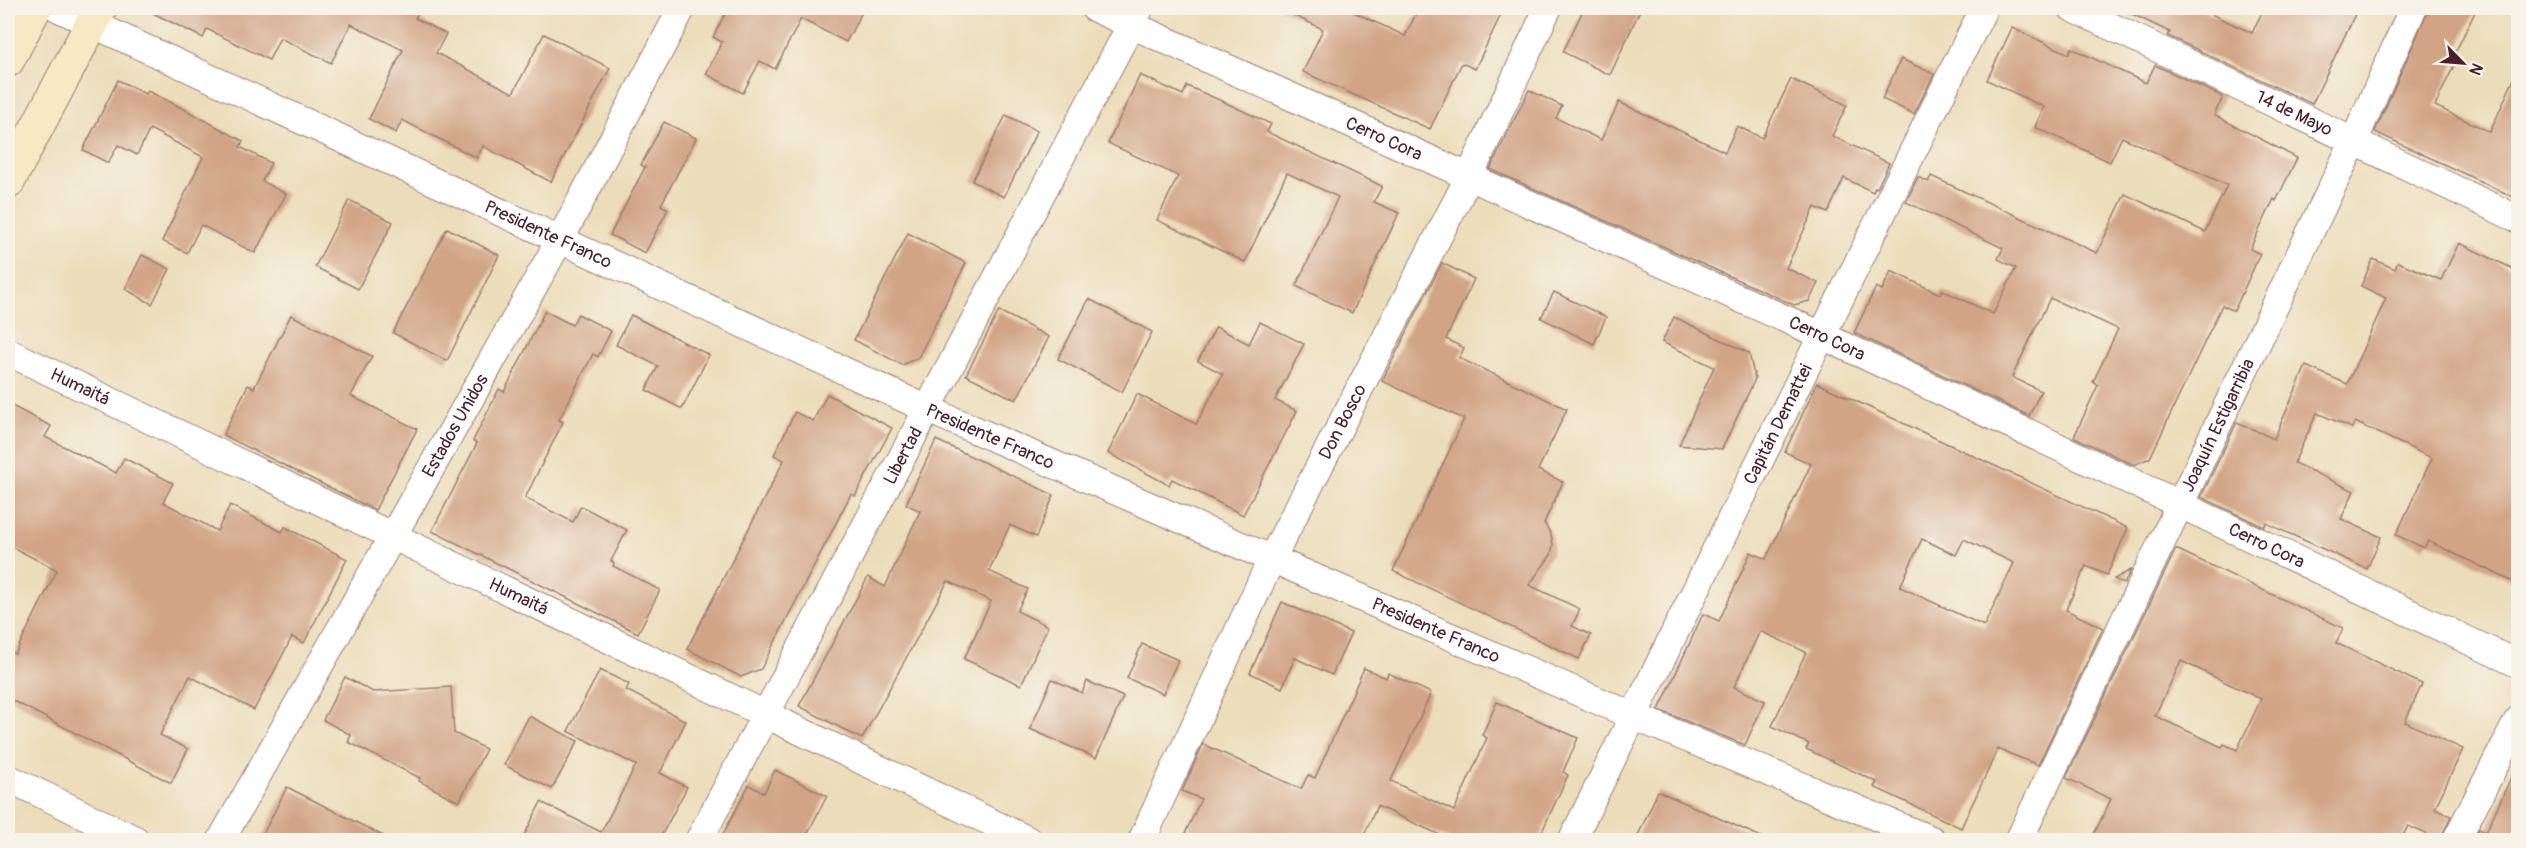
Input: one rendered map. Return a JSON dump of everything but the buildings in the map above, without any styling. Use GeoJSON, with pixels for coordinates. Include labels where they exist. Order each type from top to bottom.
{"type":"FeatureCollection","features":[{"type":"Feature","properties":{"kind":"main road"},"geometry":{"type":"LineString","coordinates":[[8,60],[35,8]]}},
{"type":"Feature","properties":{"kind":"main road"},"geometry":{"type":"LineString","coordinates":[[8,182],[96,14]]}},
{"type":"Feature","properties":{"kind":"street","name":"Presidente Franco"},"geometry":{"type":"LineString","coordinates":[[58,8],[96,14],[561,238],[927,409],[1634,716],[1932,840]]}},
{"type":"Feature","properties":{"kind":"street","name":"Estados Unidos"},"geometry":{"type":"LineString","coordinates":[[221,840],[561,238],[682,8]]}},
{"type":"Feature","properties":{"kind":"street","name":"Cerro Cora"},"geometry":{"type":"LineString","coordinates":[[1095,8],[1135,16],[1469,177],[1821,335],[2518,664]]}},
{"type":"Feature","properties":{"kind":"street","name":"Don Bosco"},"geometry":{"type":"LineString","coordinates":[[1142,840],[1272,558],[1469,177],[1548,8]]}},
{"type":"Feature","properties":{"kind":"street","name":"Capitán Demattei"},"geometry":{"type":"LineString","coordinates":[[1572,840],[1984,8]]}},
{"type":"Feature","properties":{"kind":"street","name":"14 de Mayo"},"geometry":{"type":"LineString","coordinates":[[2072,8],[2518,219]]}},
{"type":"Feature","properties":{"kind":"street","name":"Joaquín Estigarribia"},"geometry":{"type":"LineString","coordinates":[[2019,840],[2354,141],[2413,8]]}},
{"type":"Feature","properties":{"kind":"street","name":"Libertad"},"geometry":{"type":"LineString","coordinates":[[699,840],[1135,16]]}},
{"type":"Feature","properties":{"kind":"street","name":"Humaitá"},"geometry":{"type":"LineString","coordinates":[[8,352],[1028,840]]}},
{"type":"Feature","properties":{"kind":"street"},"geometry":{"type":"LineString","coordinates":[[2456,840],[2518,720]]}},
{"type":"Feature","properties":{"kind":"street"},"geometry":{"type":"LineString","coordinates":[[8,778],[136,840]]}}]}
